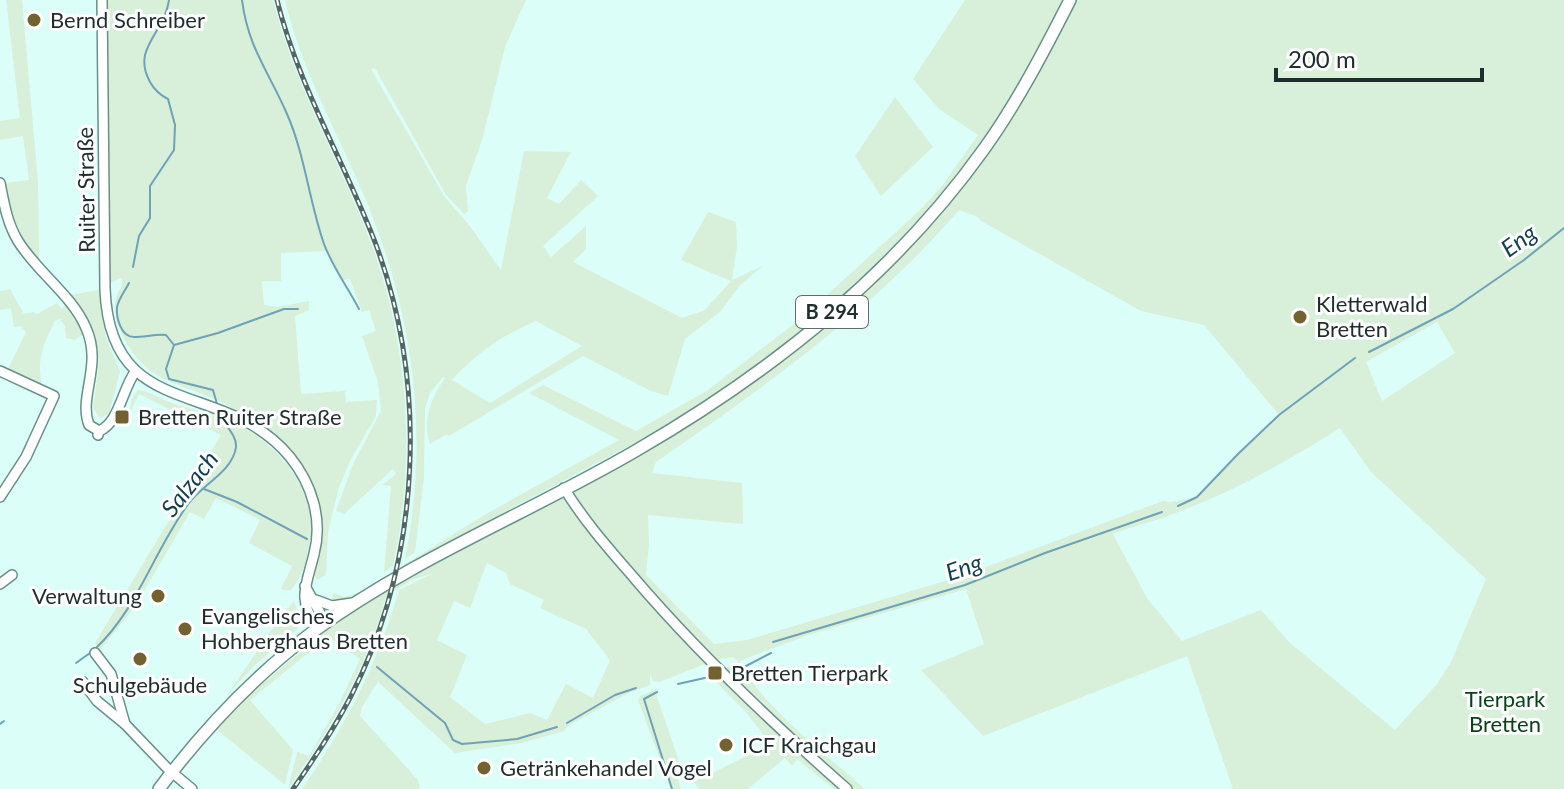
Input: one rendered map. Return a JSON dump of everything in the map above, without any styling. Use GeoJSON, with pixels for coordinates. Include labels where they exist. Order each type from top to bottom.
{"type":"FeatureCollection","features":[{"type":"Feature","properties":{"kind":"main road","name":"B 294"},"geometry":{"type":"LineString","coordinates":[[159,789],[209,725],[317,629],[359,602],[636,451],[735,389],[802,339],[882,268],[929,218],[986,147],[1030,75],[1070,0]]}},
{"type":"Feature","properties":{"kind":"street","name":"Ruiter Straße"},"geometry":{"type":"LineString","coordinates":[[102,0],[105,300],[117,347],[135,372],[168,393],[230,413],[257,428],[289,457],[308,487],[317,516],[315,552],[305,586],[304,605],[317,629]]}},
{"type":"Feature","properties":{"kind":"street"},"geometry":{"type":"LineString","coordinates":[[0,183],[6,211],[18,241],[85,325],[93,354],[86,418],[99,433],[115,418],[124,390],[135,372]]}},
{"type":"Feature","properties":{"kind":"street"},"geometry":{"type":"LineString","coordinates":[[0,371],[54,396],[26,457],[0,497]]}},
{"type":"Feature","properties":{"kind":"street"},"geometry":{"type":"LineString","coordinates":[[564,488],[625,568],[678,627],[755,706],[847,789]]}},
{"type":"Feature","properties":{"kind":"street"},"geometry":{"type":"LineString","coordinates":[[0,584],[12,575]]}},
{"type":"Feature","properties":{"kind":"street"},"geometry":{"type":"LineString","coordinates":[[305,586],[315,599],[320,613],[317,629]]}},
{"type":"Feature","properties":{"kind":"street"},"geometry":{"type":"LineString","coordinates":[[315,599],[332,606],[359,602]]}},
{"type":"Feature","properties":{"kind":"street"},"geometry":{"type":"LineString","coordinates":[[95,653],[111,674],[125,724]]}},
{"type":"Feature","properties":{"kind":"street"},"geometry":{"type":"LineString","coordinates":[[83,682],[97,701],[192,789]]}},
{"type":"Feature","properties":{"kind":"green space"},"geometry":{"type":"Polygon","coordinates":[[[6,0],[22,0],[38,182],[39,259],[20,233],[5,183],[29,180],[23,136],[0,140],[0,121],[20,118],[6,0]]]}},
{"type":"Feature","properties":{"kind":"green space"},"geometry":{"type":"Polygon","coordinates":[[[104,0],[273,0],[305,93],[371,243],[394,321],[405,403],[405,485],[393,566],[384,572],[391,486],[382,485],[396,474],[393,469],[344,514],[336,511],[353,464],[381,411],[378,382],[362,336],[376,331],[369,310],[362,312],[350,279],[341,280],[327,251],[281,253],[281,281],[262,281],[264,305],[277,307],[309,301],[309,310],[295,316],[301,394],[345,391],[346,402],[377,400],[376,416],[339,487],[328,532],[326,575],[317,580],[314,575],[319,530],[290,453],[265,429],[230,407],[155,374],[137,358],[122,335],[115,307],[121,278],[108,284],[104,0]]]}},
{"type":"Feature","properties":{"kind":"green space"},"geometry":{"type":"Polygon","coordinates":[[[285,0],[526,0],[505,47],[483,137],[466,186],[468,211],[464,214],[446,195],[375,68],[371,69],[444,196],[501,270],[524,151],[571,152],[547,198],[559,204],[581,180],[598,196],[543,246],[551,257],[586,226],[586,249],[573,262],[682,318],[705,310],[731,281],[681,260],[708,212],[736,222],[737,246],[732,280],[763,266],[740,285],[720,312],[685,339],[668,396],[651,391],[583,356],[449,436],[447,434],[430,444],[428,418],[443,377],[430,393],[425,408],[424,477],[415,552],[405,559],[413,511],[416,415],[404,321],[377,229],[308,71],[285,0]],[[536,321],[491,346],[452,380],[490,403],[582,346],[536,321]]]}},
{"type":"Feature","properties":{"kind":"green space","name":"Tierpark Bretten"},"geometry":{"type":"Polygon","coordinates":[[[965,0],[1564,0],[1564,789],[1233,789],[1187,656],[983,736],[921,670],[984,644],[966,589],[808,635],[740,661],[748,677],[777,711],[865,789],[851,789],[727,673],[727,667],[739,662],[733,657],[715,660],[660,682],[653,681],[650,674],[650,685],[569,725],[564,731],[522,743],[455,753],[378,682],[362,707],[360,716],[418,780],[420,789],[302,789],[359,694],[399,590],[434,573],[414,579],[386,596],[369,647],[346,697],[318,744],[288,789],[297,752],[309,756],[360,659],[328,637],[250,700],[293,750],[285,785],[216,729],[245,698],[309,645],[305,638],[317,629],[723,396],[470,531],[380,585],[361,594],[330,603],[334,593],[345,597],[359,593],[486,514],[619,440],[529,393],[543,385],[636,431],[708,390],[804,316],[919,211],[942,186],[978,135],[939,109],[913,79],[965,0]],[[959,210],[891,281],[816,345],[656,462],[652,473],[742,483],[743,524],[648,515],[646,575],[714,644],[747,640],[962,576],[1163,501],[1197,497],[1279,415],[1204,325],[1141,311],[978,217],[959,210]],[[1437,322],[1366,362],[1382,401],[1455,353],[1437,322]],[[1340,428],[1211,499],[1113,534],[1147,598],[1182,641],[1261,610],[1289,642],[1395,730],[1437,684],[1451,662],[1486,579],[1371,472],[1340,428]],[[487,563],[470,608],[454,601],[437,640],[467,655],[450,697],[485,724],[530,713],[547,720],[566,684],[593,698],[610,660],[586,629],[540,608],[544,600],[510,584],[506,573],[487,563]]]}},
{"type":"Feature","properties":{"kind":"green space"},"geometry":{"type":"Polygon","coordinates":[[[895,97],[933,147],[881,196],[855,156],[895,97]]]}},
{"type":"Feature","properties":{"kind":"green space"},"geometry":{"type":"Polygon","coordinates":[[[10,289],[24,314],[37,314],[57,303],[62,309],[65,305],[83,334],[75,340],[66,338],[65,326],[60,319],[55,321],[42,353],[42,386],[8,369],[26,332],[21,326],[14,327],[11,308],[0,310],[0,291],[10,289]]]}},
{"type":"Feature","properties":{"kind":"green space"},"geometry":{"type":"Polygon","coordinates":[[[99,290],[106,338],[120,371],[109,414],[100,418],[93,408],[98,348],[89,324],[70,295],[99,290]]]}},
{"type":"Feature","properties":{"kind":"green space"},"geometry":{"type":"Polygon","coordinates":[[[138,390],[231,421],[264,441],[291,469],[301,485],[311,521],[310,541],[297,582],[289,591],[281,589],[292,566],[249,543],[260,520],[216,498],[204,519],[190,512],[136,605],[100,650],[95,643],[221,435],[139,394],[127,418],[133,396],[138,390]]]}},
{"type":"Feature","properties":{"kind":"green space"},"geometry":{"type":"Polygon","coordinates":[[[294,601],[300,618],[297,629],[255,665],[228,694],[277,622],[294,601]]]}},
{"type":"Feature","properties":{"kind":"green space"},"geometry":{"type":"Polygon","coordinates":[[[708,674],[717,674],[841,789],[834,789],[797,759],[792,766],[785,758],[748,789],[699,789],[694,782],[771,744],[744,710],[708,674]]]}},
{"type":"Feature","properties":{"kind":"green space"},"geometry":{"type":"Polygon","coordinates":[[[657,689],[659,692],[656,694],[682,770],[676,772],[681,789],[671,789],[638,700],[640,696],[657,689]]]}},
{"type":"Feature","properties":{"kind":"waterway","name":"Salzach"},"geometry":{"type":"LineString","coordinates":[[133,267],[139,236],[150,218],[150,186],[174,150],[175,125],[168,99],[152,85],[144,59],[169,0]]}},
{"type":"Feature","properties":{"kind":"waterway"},"geometry":{"type":"LineString","coordinates":[[242,0],[254,46],[293,130],[324,244],[359,309]]}},
{"type":"Feature","properties":{"kind":"waterway","name":"Eng"},"geometry":{"type":"LineString","coordinates":[[1369,352],[1453,309],[1564,228]]}},
{"type":"Feature","properties":{"kind":"waterway","name":"Salzach"},"geometry":{"type":"LineString","coordinates":[[129,283],[117,307],[123,330],[134,337],[166,335],[174,345],[166,369],[169,379],[213,390],[217,404]]}},
{"type":"Feature","properties":{"kind":"waterway"},"geometry":{"type":"LineString","coordinates":[[174,345],[284,309],[298,309]]}},
{"type":"Feature","properties":{"kind":"waterway","name":"Eng"},"geometry":{"type":"LineString","coordinates":[[1178,506],[1197,497],[1279,415],[1355,358]]}},
{"type":"Feature","properties":{"kind":"waterway","name":"Salzach"},"geometry":{"type":"LineString","coordinates":[[95,649],[123,616],[189,503],[223,471],[234,456],[234,438],[220,414]]}},
{"type":"Feature","properties":{"kind":"waterway"},"geometry":{"type":"LineString","coordinates":[[204,489],[237,502],[307,539]]}},
{"type":"Feature","properties":{"kind":"waterway","name":"Eng"},"geometry":{"type":"LineString","coordinates":[[773,642],[965,585],[1162,512]]}},
{"type":"Feature","properties":{"kind":"waterway","name":"Salzach"},"geometry":{"type":"LineString","coordinates":[[76,663],[90,653]]}},
{"type":"Feature","properties":{"kind":"waterway","name":"Eng"},"geometry":{"type":"LineString","coordinates":[[746,666],[771,653]]}},
{"type":"Feature","properties":{"kind":"waterway"},"geometry":{"type":"LineString","coordinates":[[377,667],[445,723],[453,740],[462,744],[517,739],[557,727]]}},
{"type":"Feature","properties":{"kind":"waterway","name":"Eng"},"geometry":{"type":"LineString","coordinates":[[678,684],[709,677]]}},
{"type":"Feature","properties":{"kind":"waterway"},"geometry":{"type":"LineString","coordinates":[[567,723],[615,695],[636,688]]}},
{"type":"Feature","properties":{"kind":"waterway"},"geometry":{"type":"LineString","coordinates":[[657,692],[644,699],[672,789]]}},
{"type":"Feature","properties":{"kind":"waterway","name":"Salzach"},"geometry":{"type":"LineString","coordinates":[[0,724],[4,721]]}},
{"type":"Feature","properties":{"kind":"railway"},"geometry":{"type":"LineString","coordinates":[[277,0],[309,93],[375,242],[392,297],[404,354],[410,413],[410,472],[404,530],[392,588],[374,643],[351,696],[324,744],[293,789]]}},
{"type":"Feature","properties":{"kind":"place","name":"Bernd Schreiber"},"geometry":{"type":"Point","coordinates":[34,20]}},
{"type":"Feature","properties":{"kind":"place","name":"Kletterwald Bretten"},"geometry":{"type":"Point","coordinates":[1300,317]}},
{"type":"Feature","properties":{"kind":"place","name":"Bretten Ruiter Straße"},"geometry":{"type":"Point","coordinates":[122,417]}},
{"type":"Feature","properties":{"kind":"place","name":"Verwaltung"},"geometry":{"type":"Point","coordinates":[158,596]}},
{"type":"Feature","properties":{"kind":"place","name":"Evangelisches Hohberghaus Bretten"},"geometry":{"type":"Point","coordinates":[185,629]}},
{"type":"Feature","properties":{"kind":"place","name":"Schulgebäude"},"geometry":{"type":"Point","coordinates":[140,659]}},
{"type":"Feature","properties":{"kind":"place","name":"Bretten Tierpark"},"geometry":{"type":"Point","coordinates":[715,673]}},
{"type":"Feature","properties":{"kind":"place","name":"ICF Kraichgau"},"geometry":{"type":"Point","coordinates":[726,745]}},
{"type":"Feature","properties":{"kind":"place","name":"Getränkehandel Vogel"},"geometry":{"type":"Point","coordinates":[484,768]}}]}
